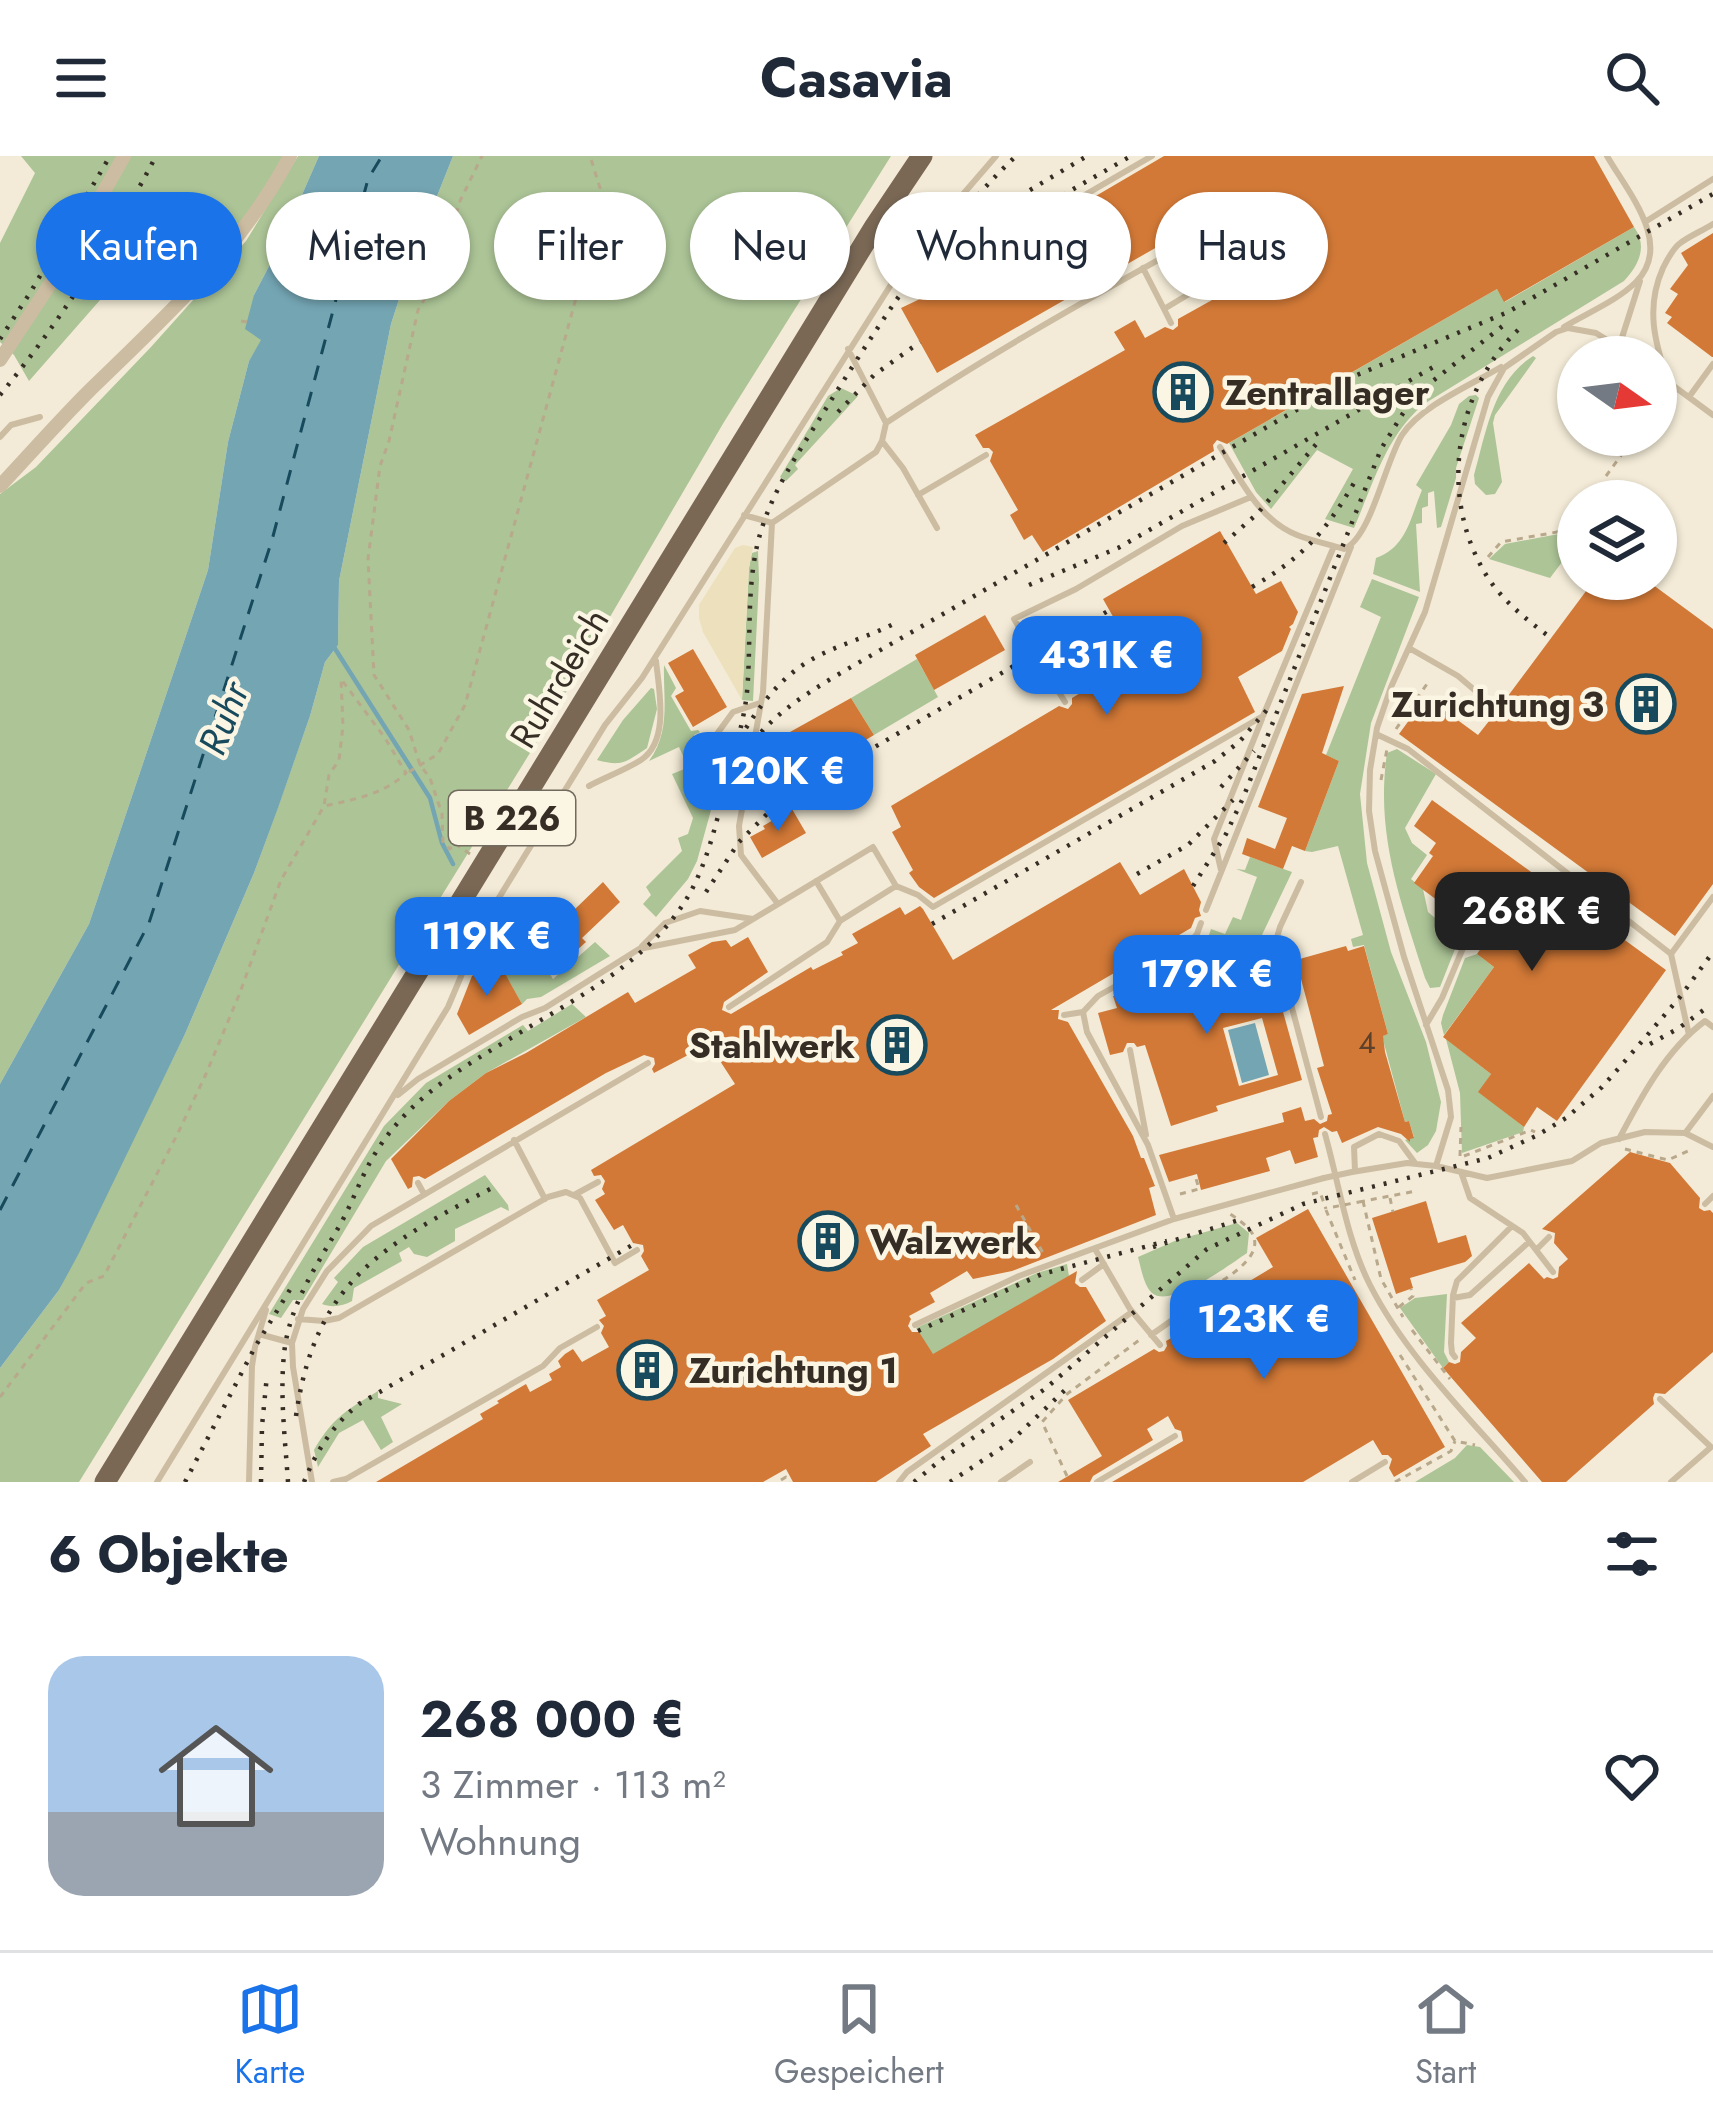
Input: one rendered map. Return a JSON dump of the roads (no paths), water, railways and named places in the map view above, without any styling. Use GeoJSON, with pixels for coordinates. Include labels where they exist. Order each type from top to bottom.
{"type":"FeatureCollection","features":[{"type":"Feature","properties":{"kind":"main road","name":"Ruhrdeich"},"geometry":{"type":"LineString","coordinates":[[105,1482],[874,226],[922,156]]}},
{"type":"Feature","properties":{"kind":"street"},"geometry":{"type":"LineString","coordinates":[[0,360],[60,269],[124,156]]}},
{"type":"Feature","properties":{"kind":"street"},"geometry":{"type":"LineString","coordinates":[[0,485],[176,307],[253,218],[290,156]]}},
{"type":"Feature","properties":{"kind":"lane"},"geometry":{"type":"LineString","coordinates":[[965,192],[996,156]]}},
{"type":"Feature","properties":{"kind":"lane"},"geometry":{"type":"LineString","coordinates":[[1090,192],[1152,156]]}},
{"type":"Feature","properties":{"kind":"lane"},"geometry":{"type":"LineString","coordinates":[[1607,156],[1650,231],[1651,249],[1622,336]]}},
{"type":"Feature","properties":{"kind":"lane"},"geometry":{"type":"LineString","coordinates":[[1645,222],[1713,179]]}},
{"type":"Feature","properties":{"kind":"lane"},"geometry":{"type":"LineString","coordinates":[[1654,336],[1654,292],[1668,258],[1678,245],[1713,224]]}},
{"type":"Feature","properties":{"kind":"lane"},"geometry":{"type":"LineString","coordinates":[[886,423],[964,371],[1155,261]]}},
{"type":"Feature","properties":{"kind":"lane"},"geometry":{"type":"LineString","coordinates":[[1143,268],[1171,323]]}},
{"type":"Feature","properties":{"kind":"lane"},"geometry":{"type":"LineString","coordinates":[[1206,910],[1351,547],[1361,535],[1393,452],[1408,428],[1428,410],[1640,279]]}},
{"type":"Feature","properties":{"kind":"lane"},"geometry":{"type":"LineString","coordinates":[[157,1482],[448,1007],[484,922],[605,724],[634,690],[881,300]]}},
{"type":"Feature","properties":{"kind":"lane"},"geometry":{"type":"LineString","coordinates":[[1163,310],[1179,300]]}},
{"type":"Feature","properties":{"kind":"lane"},"geometry":{"type":"LineString","coordinates":[[1556,332],[1580,328],[1601,336]]}},
{"type":"Feature","properties":{"kind":"lane"},"geometry":{"type":"LineString","coordinates":[[772,523],[876,452],[883,441],[886,423],[848,349]]}},
{"type":"Feature","properties":{"kind":"lane"},"geometry":{"type":"LineString","coordinates":[[1436,1166],[1451,1117],[1448,1090],[1404,957],[1371,833],[1369,791],[1376,734],[1425,612],[1488,398],[1495,380],[1515,358]]}},
{"type":"Feature","properties":{"kind":"lane"},"geometry":{"type":"LineString","coordinates":[[1689,397],[1713,364]]}},
{"type":"Feature","properties":{"kind":"lane"},"geometry":{"type":"LineString","coordinates":[[1677,388],[1713,415]]}},
{"type":"Feature","properties":{"kind":"lane"},"geometry":{"type":"LineString","coordinates":[[0,437],[11,425],[40,417]]}},
{"type":"Feature","properties":{"kind":"lane"},"geometry":{"type":"LineString","coordinates":[[883,441],[904,468],[937,528]]}},
{"type":"Feature","properties":{"kind":"lane"},"geometry":{"type":"LineString","coordinates":[[1220,447],[1271,520],[1334,546],[1351,547]]}},
{"type":"Feature","properties":{"kind":"lane"},"geometry":{"type":"LineString","coordinates":[[918,495],[986,455]]}},
{"type":"Feature","properties":{"kind":"lane"},"geometry":{"type":"LineString","coordinates":[[1065,703],[1014,619],[1076,589],[1182,526],[1251,497]]}},
{"type":"Feature","properties":{"kind":"lane"},"geometry":{"type":"LineString","coordinates":[[744,515],[772,523]]}},
{"type":"Feature","properties":{"kind":"lane"},"geometry":{"type":"LineString","coordinates":[[772,523],[760,703],[739,842],[741,855],[778,904]]}},
{"type":"Feature","properties":{"kind":"lane"},"geometry":{"type":"LineString","coordinates":[[1221,873],[1214,839],[1334,546]]}},
{"type":"Feature","properties":{"kind":"lane"},"geometry":{"type":"LineString","coordinates":[[1408,648],[1458,676],[1498,710]]}},
{"type":"Feature","properties":{"kind":"lane"},"geometry":{"type":"LineString","coordinates":[[589,786],[645,758],[659,735],[655,657]]}},
{"type":"Feature","properties":{"kind":"lane"},"geometry":{"type":"LineString","coordinates":[[700,757],[733,712],[760,703]]}},
{"type":"Feature","properties":{"kind":"lane"},"geometry":{"type":"LineString","coordinates":[[639,949],[722,934],[873,848],[896,886],[933,907],[1263,716]]}},
{"type":"Feature","properties":{"kind":"lane"},"geometry":{"type":"LineString","coordinates":[[1376,734],[1408,749],[1671,954],[1689,1035]]}},
{"type":"Feature","properties":{"kind":"lane"},"geometry":{"type":"LineString","coordinates":[[816,881],[840,921]]}},
{"type":"Feature","properties":{"kind":"lane"},"geometry":{"type":"LineString","coordinates":[[1301,882],[1275,944],[1321,1117]]}},
{"type":"Feature","properties":{"kind":"lane"},"geometry":{"type":"LineString","coordinates":[[729,1007],[827,942],[840,921],[896,886]]}},
{"type":"Feature","properties":{"kind":"lane"},"geometry":{"type":"LineString","coordinates":[[1671,954],[1713,897]]}},
{"type":"Feature","properties":{"kind":"lane"},"geometry":{"type":"LineString","coordinates":[[391,1101],[418,1079],[639,949],[665,923],[700,911],[753,919]]}},
{"type":"Feature","properties":{"kind":"lane"},"geometry":{"type":"LineString","coordinates":[[1064,1015],[1083,1012],[1098,996],[1187,946],[1201,923]]}},
{"type":"Feature","properties":{"kind":"lane"},"geometry":{"type":"LineString","coordinates":[[1426,1025],[1468,936]]}},
{"type":"Feature","properties":{"kind":"lane"},"geometry":{"type":"LineString","coordinates":[[1083,1012],[1131,1123],[1148,1145]]}},
{"type":"Feature","properties":{"kind":"lane"},"geometry":{"type":"LineString","coordinates":[[1619,1138],[1667,1060],[1706,1021],[1713,1027]]}},
{"type":"Feature","properties":{"kind":"lane"},"geometry":{"type":"LineString","coordinates":[[1130,1049],[1148,1145],[1174,1219]]}},
{"type":"Feature","properties":{"kind":"lane"},"geometry":{"type":"LineString","coordinates":[[311,1482],[292,1342],[298,1319],[327,1271],[371,1226],[648,1063]]}},
{"type":"Feature","properties":{"kind":"lane"},"geometry":{"type":"LineString","coordinates":[[1685,1133],[1713,1096]]}},
{"type":"Feature","properties":{"kind":"lane"},"geometry":{"type":"LineString","coordinates":[[543,1112],[547,1122]]}},
{"type":"Feature","properties":{"kind":"lane"},"geometry":{"type":"LineString","coordinates":[[915,1325],[1019,1276],[1174,1219],[1324,1178],[1415,1163],[1487,1178],[1572,1161],[1601,1143],[1645,1132],[1685,1133],[1713,1148]]}},
{"type":"Feature","properties":{"kind":"lane"},"geometry":{"type":"LineString","coordinates":[[1325,1134],[1370,1285],[1411,1349],[1525,1482]]}},
{"type":"Feature","properties":{"kind":"lane"},"geometry":{"type":"LineString","coordinates":[[1353,1172],[1354,1147],[1379,1134],[1399,1141],[1415,1163]]}},
{"type":"Feature","properties":{"kind":"lane"},"geometry":{"type":"LineString","coordinates":[[514,1140],[544,1198]]}},
{"type":"Feature","properties":{"kind":"lane"},"geometry":{"type":"LineString","coordinates":[[1461,1172],[1471,1198],[1512,1226],[1553,1272]]}},
{"type":"Feature","properties":{"kind":"lane"},"geometry":{"type":"LineString","coordinates":[[574,1196],[598,1182]]}},
{"type":"Feature","properties":{"kind":"lane"},"geometry":{"type":"LineString","coordinates":[[418,1183],[424,1194]]}},
{"type":"Feature","properties":{"kind":"lane"},"geometry":{"type":"LineString","coordinates":[[298,1319],[339,1318],[544,1198],[566,1192],[580,1198],[615,1263],[638,1250]]}},
{"type":"Feature","properties":{"kind":"lane"},"geometry":{"type":"LineString","coordinates":[[1705,1204],[1713,1196]]}},
{"type":"Feature","properties":{"kind":"lane"},"geometry":{"type":"LineString","coordinates":[[1455,1357],[1451,1353],[1457,1281],[1512,1226]]}},
{"type":"Feature","properties":{"kind":"lane"},"geometry":{"type":"LineString","coordinates":[[1536,1250],[1549,1238]]}},
{"type":"Feature","properties":{"kind":"lane"},"geometry":{"type":"LineString","coordinates":[[1453,1298],[1471,1295],[1529,1242]]}},
{"type":"Feature","properties":{"kind":"lane"},"geometry":{"type":"LineString","coordinates":[[1095,1249],[1132,1312],[1160,1345]]}},
{"type":"Feature","properties":{"kind":"lane"},"geometry":{"type":"LineString","coordinates":[[1082,1280],[1104,1264]]}},
{"type":"Feature","properties":{"kind":"lane"},"geometry":{"type":"LineString","coordinates":[[248,1481],[250,1388],[271,1295]]}},
{"type":"Feature","properties":{"kind":"lane"},"geometry":{"type":"LineString","coordinates":[[1151,1335],[1188,1309],[1195,1324]]}},
{"type":"Feature","properties":{"kind":"lane"},"geometry":{"type":"LineString","coordinates":[[898,1482],[1132,1312]]}},
{"type":"Feature","properties":{"kind":"lane"},"geometry":{"type":"LineString","coordinates":[[333,1482],[346,1479],[544,1366],[560,1348],[598,1328]]}},
{"type":"Feature","properties":{"kind":"lane"},"geometry":{"type":"LineString","coordinates":[[259,1334],[292,1342]]}},
{"type":"Feature","properties":{"kind":"lane"},"geometry":{"type":"LineString","coordinates":[[1660,1399],[1712,1447],[1672,1482]]}},
{"type":"Feature","properties":{"kind":"lane"},"geometry":{"type":"LineString","coordinates":[[1097,1482],[1175,1436]]}},
{"type":"Feature","properties":{"kind":"lane"},"geometry":{"type":"LineString","coordinates":[[1001,1482],[1030,1462]]}},
{"type":"Feature","properties":{"kind":"lane"},"geometry":{"type":"LineString","coordinates":[[1352,1482],[1385,1462]]}},
{"type":"Feature","properties":{"kind":"water"},"geometry":{"type":"Polygon","coordinates":[[[319,156],[453,156],[439,192],[303,192],[319,156]]]}},
{"type":"Feature","properties":{"kind":"water","name":"Ruhr"},"geometry":{"type":"Polygon","coordinates":[[[266,272],[266,300],[399,300],[339,581],[338,645],[325,662],[254,873],[185,1034],[59,1290],[0,1368],[0,1084],[89,924],[208,570],[228,442],[249,361],[261,340],[245,329],[266,272]]]}},
{"type":"Feature","properties":{"kind":"water"},"geometry":{"type":"Polygon","coordinates":[[[1255,1023],[1269,1075],[1242,1083],[1228,1030],[1255,1023]]]}},
{"type":"Feature","properties":{"kind":"waterway"},"geometry":{"type":"LineString","coordinates":[[332,644],[430,798],[453,864]]}},
{"type":"Feature","properties":{"kind":"railway"},"geometry":{"type":"LineString","coordinates":[[0,339],[110,156]]}},
{"type":"Feature","properties":{"kind":"railway"},"geometry":{"type":"LineString","coordinates":[[0,395],[84,280],[156,156]]}},
{"type":"Feature","properties":{"kind":"railway"},"geometry":{"type":"LineString","coordinates":[[288,1482],[283,1414],[288,1330],[305,1286],[368,1166],[418,1102],[475,1060],[613,974],[656,938],[690,893],[712,838],[741,726],[753,573],[775,495],[916,273],[963,212],[1016,156]]}},
{"type":"Feature","properties":{"kind":"railway"},"geometry":{"type":"LineString","coordinates":[[1027,192],[1087,156]]}},
{"type":"Feature","properties":{"kind":"railway"},"geometry":{"type":"LineString","coordinates":[[1068,192],[1131,156]]}},
{"type":"Feature","properties":{"kind":"railway"},"geometry":{"type":"LineString","coordinates":[[740,761],[771,722],[839,674],[1357,375],[1508,312],[1713,194]]}},
{"type":"Feature","properties":{"kind":"railway"},"geometry":{"type":"LineString","coordinates":[[1193,886],[1243,798],[1381,449],[1405,410],[1429,384],[1509,321]]}},
{"type":"Feature","properties":{"kind":"railway"},"geometry":{"type":"LineString","coordinates":[[1518,330],[1497,354],[1469,410],[1458,472],[1460,504],[1486,576],[1511,605],[1551,638]]}},
{"type":"Feature","properties":{"kind":"railway"},"geometry":{"type":"LineString","coordinates":[[838,412],[874,375],[920,342]]}},
{"type":"Feature","properties":{"kind":"railway"},"geometry":{"type":"LineString","coordinates":[[1029,585],[1118,548],[1435,366]]}},
{"type":"Feature","properties":{"kind":"railway"},"geometry":{"type":"LineString","coordinates":[[1224,543],[1257,514],[1318,442]]}},
{"type":"Feature","properties":{"kind":"railway"},"geometry":{"type":"LineString","coordinates":[[1252,587],[1311,543],[1354,483]]}},
{"type":"Feature","properties":{"kind":"railway"},"geometry":{"type":"LineString","coordinates":[[706,892],[739,842],[777,804],[1108,611]]}},
{"type":"Feature","properties":{"kind":"railway"},"geometry":{"type":"LineString","coordinates":[[746,728],[797,669],[899,621]]}},
{"type":"Feature","properties":{"kind":"railway"},"geometry":{"type":"LineString","coordinates":[[932,924],[1215,761],[1271,705]]}},
{"type":"Feature","properties":{"kind":"railway"},"geometry":{"type":"LineString","coordinates":[[1221,787],[1254,751]]}},
{"type":"Feature","properties":{"kind":"railway"},"geometry":{"type":"LineString","coordinates":[[1137,874],[1188,845],[1233,800]]}},
{"type":"Feature","properties":{"kind":"railway"},"geometry":{"type":"LineString","coordinates":[[914,1482],[1045,1389],[1207,1249],[1303,1204],[1488,1158],[1566,1118],[1602,1087],[1713,952]]}},
{"type":"Feature","properties":{"kind":"railway"},"geometry":{"type":"LineString","coordinates":[[1650,1044],[1709,1006]]}},
{"type":"Feature","properties":{"kind":"railway"},"geometry":{"type":"LineString","coordinates":[[296,1416],[319,1332],[360,1273],[418,1228],[494,1187]]}},
{"type":"Feature","properties":{"kind":"railway"},"geometry":{"type":"LineString","coordinates":[[1153,1247],[1239,1220]]}},
{"type":"Feature","properties":{"kind":"railway"},"geometry":{"type":"LineString","coordinates":[[918,1331],[1042,1274],[1167,1241]]}},
{"type":"Feature","properties":{"kind":"railway"},"geometry":{"type":"LineString","coordinates":[[304,1482],[326,1439],[359,1404],[634,1244]]}},
{"type":"Feature","properties":{"kind":"railway"},"geometry":{"type":"LineString","coordinates":[[185,1482],[291,1288]]}},
{"type":"Feature","properties":{"kind":"railway"},"geometry":{"type":"LineString","coordinates":[[261,1482],[267,1375]]}},
{"type":"Feature","properties":{"kind":"railway"},"geometry":{"type":"LineString","coordinates":[[950,1482],[1009,1443],[1066,1389]]}},
{"type":"Feature","properties":{"kind":"place","name":"Zentrallager"},"geometry":{"type":"Point","coordinates":[1183,392]}},
{"type":"Feature","properties":{"kind":"place","name":"Zurichtung 3"},"geometry":{"type":"Point","coordinates":[1646,704]}},
{"type":"Feature","properties":{"kind":"place","name":"Stahlwerk"},"geometry":{"type":"Point","coordinates":[897,1045]}},
{"type":"Feature","properties":{"kind":"place","name":"Walzwerk"},"geometry":{"type":"Point","coordinates":[828,1241]}},
{"type":"Feature","properties":{"kind":"place","name":"Zurichtung 1"},"geometry":{"type":"Point","coordinates":[647,1370]}}]}
